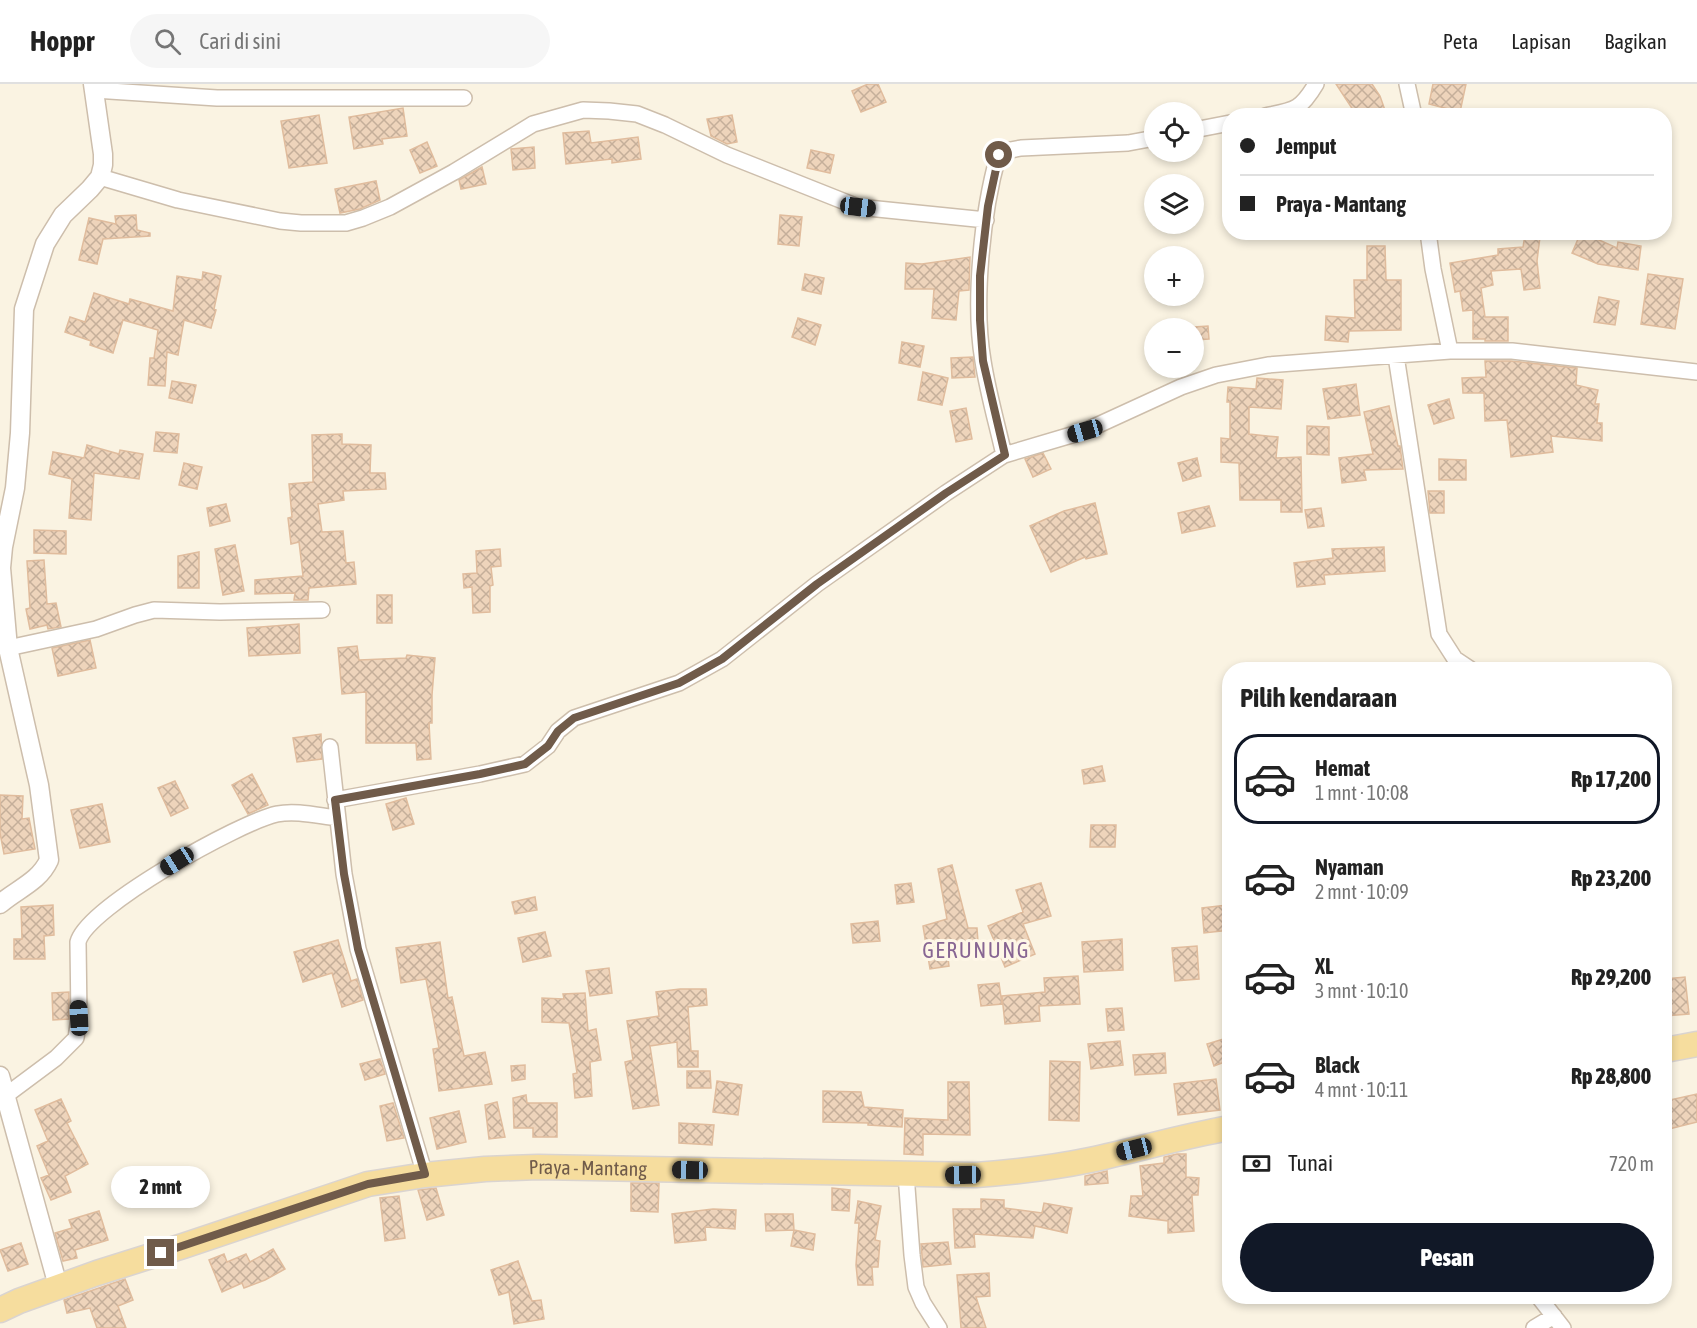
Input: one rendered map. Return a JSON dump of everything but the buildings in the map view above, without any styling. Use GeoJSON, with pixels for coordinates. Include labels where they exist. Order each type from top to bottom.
{"type":"FeatureCollection","features":[{"type":"Feature","properties":{"kind":"main road"},"geometry":{"type":"LineString","coordinates":[[1672,1049],[1697,1044]]}},
{"type":"Feature","properties":{"kind":"main road","name":"Praya - Mantang"},"geometry":{"type":"LineString","coordinates":[[0,1310],[58,1286],[368,1184],[425,1174],[537,1167],[976,1175],[1028,1172],[1222,1129]]}},
{"type":"Feature","properties":{"kind":"street"},"geometry":{"type":"LineString","coordinates":[[1292,108],[1306,100],[1316,84]]}},
{"type":"Feature","properties":{"kind":"street"},"geometry":{"type":"LineString","coordinates":[[1407,84],[1412,108]]}},
{"type":"Feature","properties":{"kind":"street"},"geometry":{"type":"LineString","coordinates":[[0,904],[9,895],[39,876],[49,860],[39,786],[8,648],[1,568],[15,488],[20,433],[24,309],[45,244],[63,215],[100,177],[103,154],[93,87],[217,98],[270,91],[464,98]]}},
{"type":"Feature","properties":{"kind":"street"},"geometry":{"type":"LineString","coordinates":[[100,177],[178,200],[280,221],[346,223],[390,207],[454,172],[533,124],[584,110],[609,111],[637,114],[727,155],[858,207],[986,220]]}},
{"type":"Feature","properties":{"kind":"street"},"geometry":{"type":"LineString","coordinates":[[1204,128],[1222,125]]}},
{"type":"Feature","properties":{"kind":"street"},"geometry":{"type":"LineString","coordinates":[[1005,455],[983,361],[981,342],[980,276],[986,220],[998,159],[1003,152],[1021,148],[1128,143],[1144,140]]}},
{"type":"Feature","properties":{"kind":"street"},"geometry":{"type":"LineString","coordinates":[[1429,240],[1432,268],[1449,351]]}},
{"type":"Feature","properties":{"kind":"street"},"geometry":{"type":"LineString","coordinates":[[335,800],[525,764],[548,746],[558,731],[574,718],[679,683],[722,659],[817,584],[946,493],[1005,455],[1085,431],[1181,387],[1216,375],[1268,365],[1449,351],[1512,351],[1697,372]]}},
{"type":"Feature","properties":{"kind":"street"},"geometry":{"type":"LineString","coordinates":[[1396,356],[1438,634],[1460,662]]}},
{"type":"Feature","properties":{"kind":"street"},"geometry":{"type":"LineString","coordinates":[[8,648],[96,629],[154,610],[220,612],[322,610]]}},
{"type":"Feature","properties":{"kind":"street"},"geometry":{"type":"LineString","coordinates":[[330,747],[344,874],[358,949],[425,1174]]}},
{"type":"Feature","properties":{"kind":"street"},"geometry":{"type":"LineString","coordinates":[[5,1096],[56,1058],[76,1038],[79,1018],[78,942],[80,936],[92,923],[143,883],[177,861],[245,827],[284,812],[337,818]]}},
{"type":"Feature","properties":{"kind":"street"},"geometry":{"type":"LineString","coordinates":[[0,1076],[58,1286]]}},
{"type":"Feature","properties":{"kind":"street"},"geometry":{"type":"LineString","coordinates":[[906,1174],[916,1287],[923,1304],[939,1328]]}},
{"type":"Feature","properties":{"kind":"street"},"geometry":{"type":"LineString","coordinates":[[1534,1328],[1558,1322],[1544,1304]]}},
{"type":"Feature","properties":{"kind":"district","name":"GERUNUNG"},"geometry":{"type":"Point","coordinates":[976,950]}},
{"type":"Feature","properties":{"kind":"route"},"geometry":{"type":"LineString","coordinates":[[161,1253],[368,1184],[425,1174],[358,949],[344,874],[335,800],[525,764],[548,746],[558,731],[574,718],[679,683],[722,659],[817,584],[946,493],[1005,455],[983,361],[980,320],[980,276],[988,206],[999,155]]}}]}
